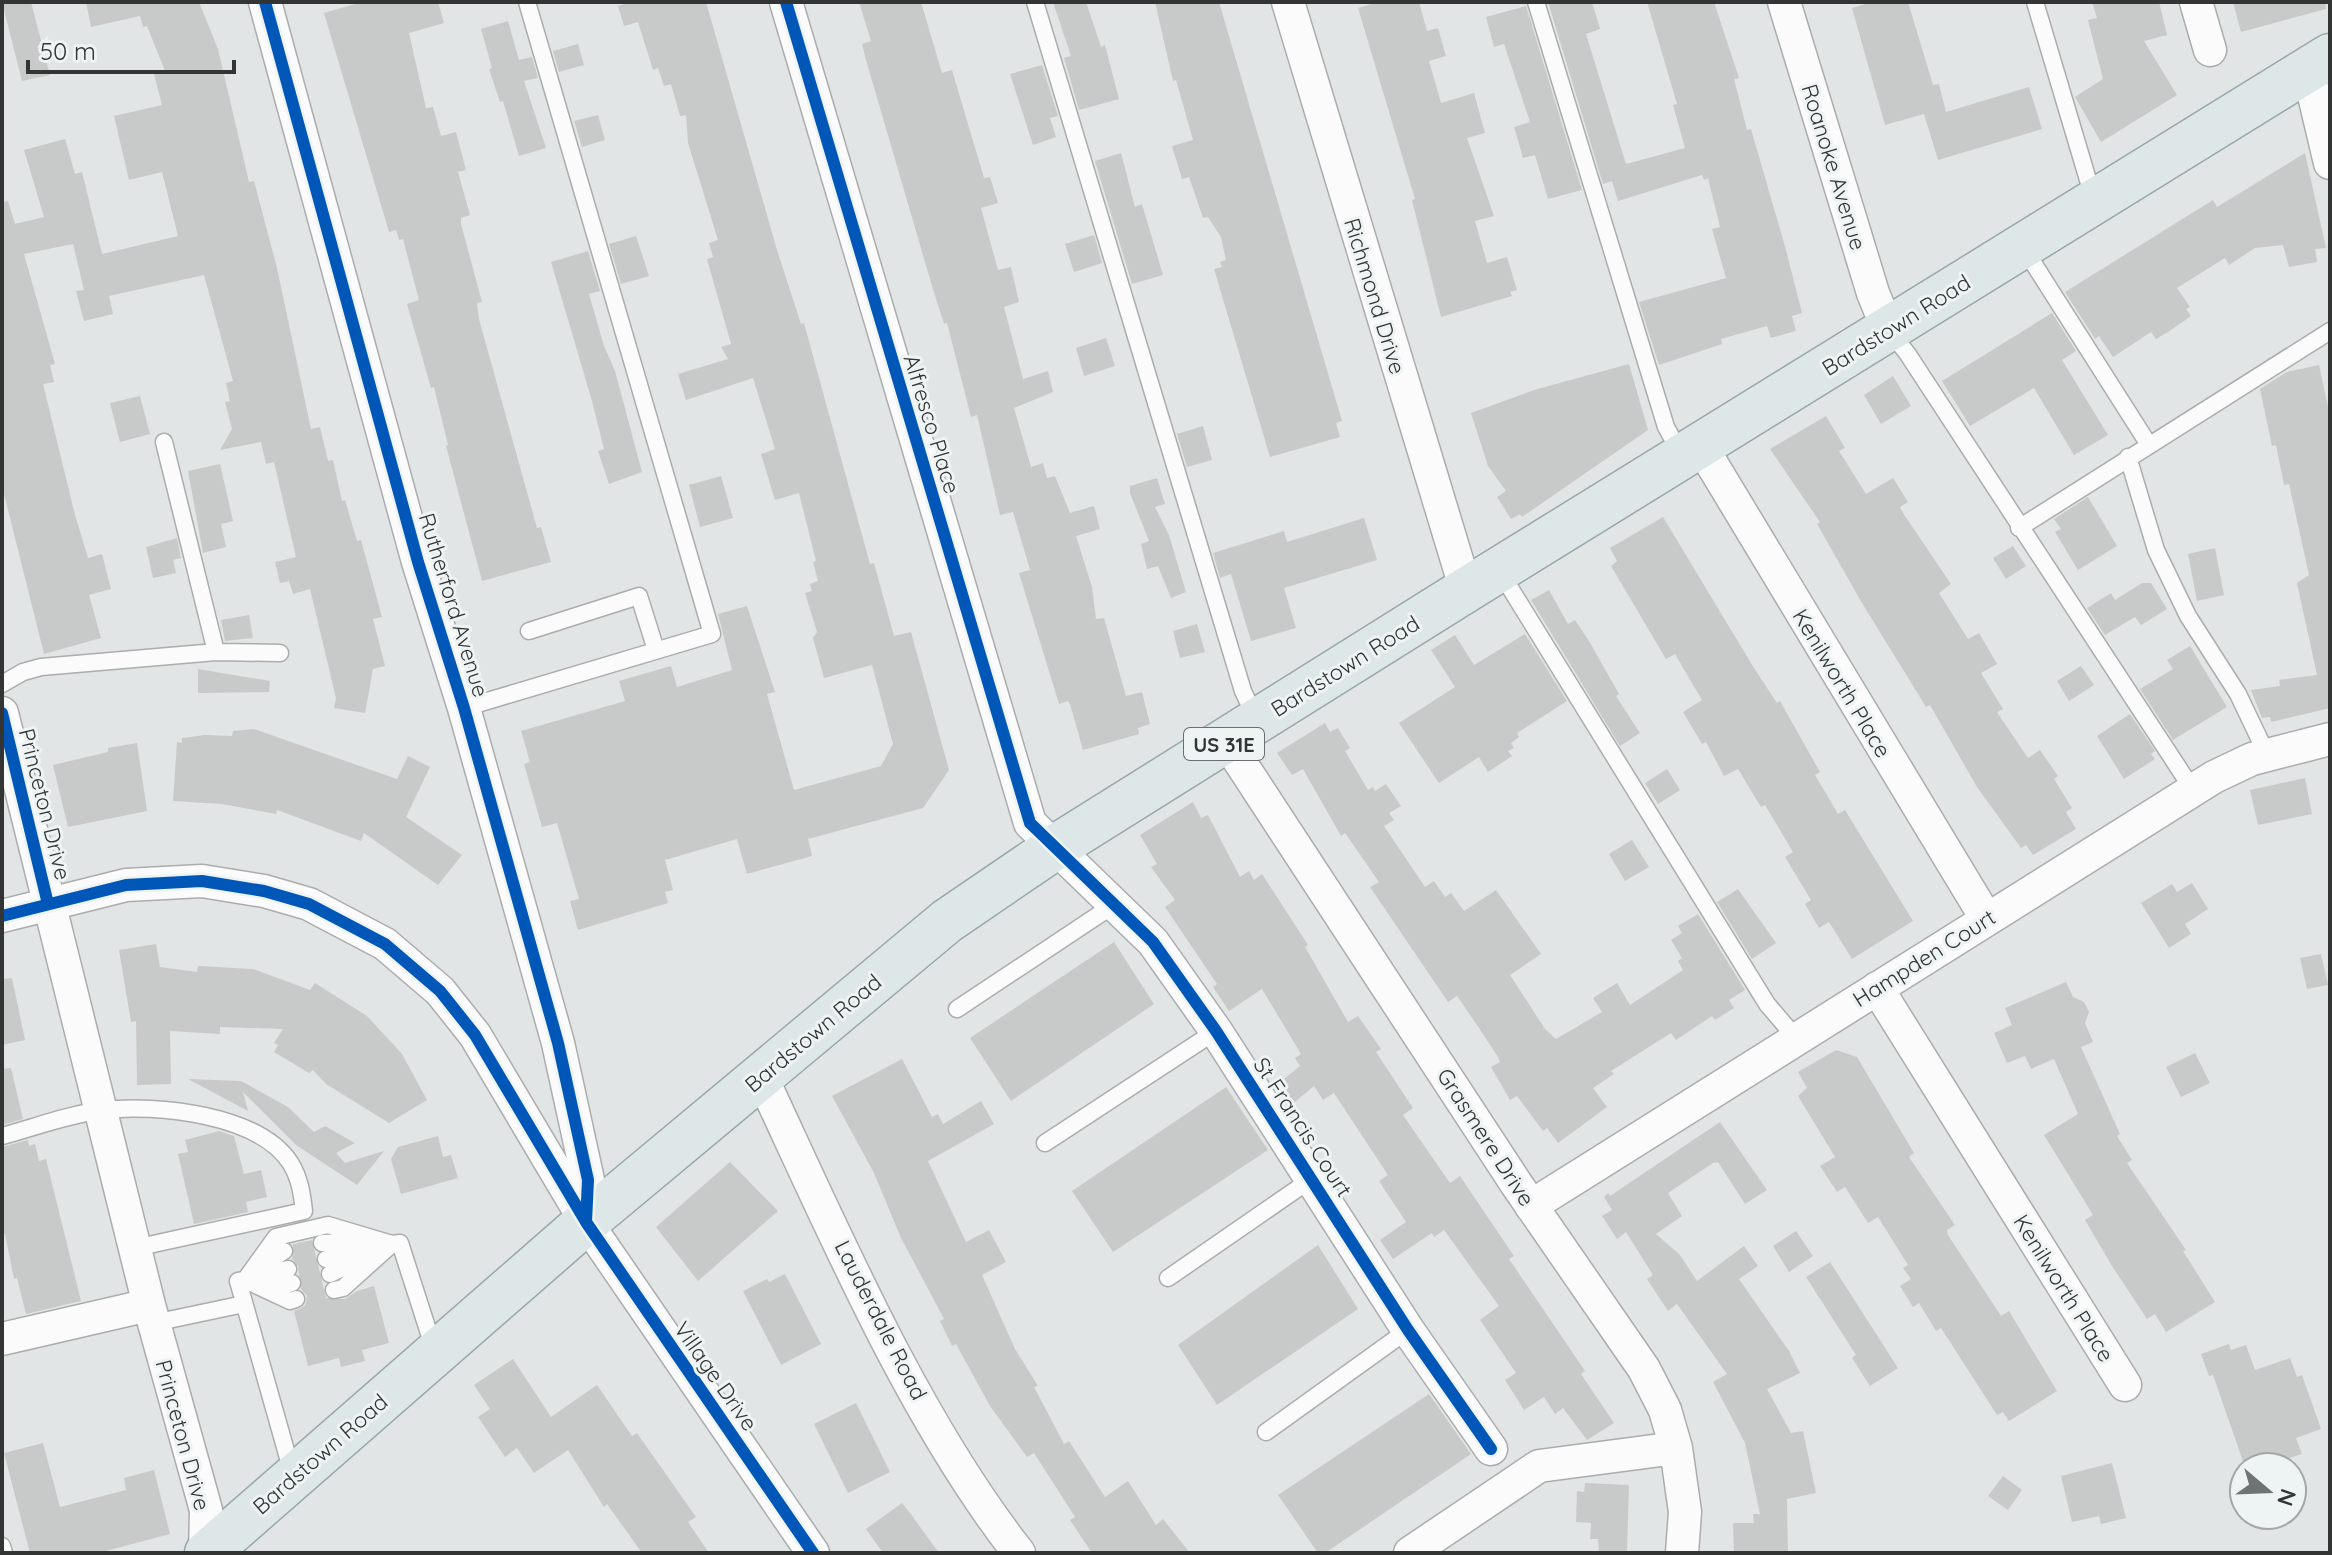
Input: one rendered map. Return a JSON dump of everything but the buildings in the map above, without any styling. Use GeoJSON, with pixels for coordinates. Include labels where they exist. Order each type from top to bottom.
{"type":"FeatureCollection","features":[{"type":"Feature","properties":{"kind":"main road","name":"Bardstown Road"},"geometry":{"type":"LineString","coordinates":[[206,1553],[586,1222],[947,921],[1054,848],[1482,580],[2319,63]]}},
{"type":"Feature","properties":{"kind":"street","name":"Rutherford Avenue"},"geometry":{"type":"LineString","coordinates":[[265,2],[418,562],[464,708],[558,1043],[588,1180],[586,1222]]}},
{"type":"Feature","properties":{"kind":"street","name":"Alfresco Place"},"geometry":{"type":"LineString","coordinates":[[786,2],[1030,823],[1054,848]]}},
{"type":"Feature","properties":{"kind":"street","name":"Richmond Drive"},"geometry":{"type":"LineString","coordinates":[[1288,2],[1482,580]]}},
{"type":"Feature","properties":{"kind":"street","name":"Roanoke Avenue"},"geometry":{"type":"LineString","coordinates":[[1784,2],[1873,293],[1888,330]]}},
{"type":"Feature","properties":{"kind":"street"},"geometry":{"type":"LineString","coordinates":[[2196,2],[2210,50]]}},
{"type":"Feature","properties":{"kind":"street"},"geometry":{"type":"LineString","coordinates":[[2319,63],[2330,163]]}},
{"type":"Feature","properties":{"kind":"street","name":"Kenilworth Place"},"geometry":{"type":"LineString","coordinates":[[1692,452],[1986,918]]}},
{"type":"Feature","properties":{"kind":"street","name":"Princeton Drive"},"geometry":{"type":"LineString","coordinates":[[2,713],[151,1314],[206,1510],[206,1553]]}},
{"type":"Feature","properties":{"kind":"street","name":"Grasmere Drive"},"geometry":{"type":"LineString","coordinates":[[1242,731],[1531,1206],[1644,1369],[1665,1410],[1676,1448],[1685,1512],[1682,1553]]}},
{"type":"Feature","properties":{"kind":"street","name":"Hampden Court"},"geometry":{"type":"LineString","coordinates":[[1531,1206],[2193,790],[2252,759],[2330,739]]}},
{"type":"Feature","properties":{"kind":"street","name":"St Francis Court"},"geometry":{"type":"LineString","coordinates":[[1054,848],[1153,942],[1216,1031],[1408,1330],[1491,1449]]}},
{"type":"Feature","properties":{"kind":"street","name":"Village Drive"},"geometry":{"type":"LineString","coordinates":[[2,916],[126,885],[202,881],[279,895],[309,904],[359,928],[414,967],[458,1012],[586,1222],[813,1553]]}},
{"type":"Feature","properties":{"kind":"street","name":"Kenilworth Place"},"geometry":{"type":"LineString","coordinates":[[1877,988],[2125,1385]]}},
{"type":"Feature","properties":{"kind":"street","name":"Lauderdale Road"},"geometry":{"type":"LineString","coordinates":[[761,1076],[904,1369],[990,1516],[1019,1553]]}},
{"type":"Feature","properties":{"kind":"street"},"geometry":{"type":"LineString","coordinates":[[2,1339],[151,1314]]}},
{"type":"Feature","properties":{"kind":"street"},"geometry":{"type":"LineString","coordinates":[[1410,1553],[1539,1466],[1676,1448]]}},
{"type":"Feature","properties":{"kind":"lane"},"geometry":{"type":"LineString","coordinates":[[464,708],[712,634],[527,2]]}},
{"type":"Feature","properties":{"kind":"lane"},"geometry":{"type":"LineString","coordinates":[[1035,2],[1243,691],[1242,731]]}},
{"type":"Feature","properties":{"kind":"lane"},"geometry":{"type":"LineString","coordinates":[[1536,2],[1666,427],[1692,452]]}},
{"type":"Feature","properties":{"kind":"lane"},"geometry":{"type":"LineString","coordinates":[[2035,2],[2094,201]]}},
{"type":"Feature","properties":{"kind":"lane"},"geometry":{"type":"LineString","coordinates":[[2022,246],[2149,445]]}},
{"type":"Feature","properties":{"kind":"lane"},"geometry":{"type":"LineString","coordinates":[[1888,330],[1907,353],[2193,790]]}},
{"type":"Feature","properties":{"kind":"lane"},"geometry":{"type":"LineString","coordinates":[[2019,528],[2330,331]]}},
{"type":"Feature","properties":{"kind":"lane"},"geometry":{"type":"LineString","coordinates":[[164,442],[216,652]]}},
{"type":"Feature","properties":{"kind":"lane"},"geometry":{"type":"LineString","coordinates":[[2128,457],[2156,550],[2188,616],[2238,694],[2267,755]]}},
{"type":"Feature","properties":{"kind":"lane"},"geometry":{"type":"LineString","coordinates":[[1482,580],[1767,1004],[1796,1038]]}},
{"type":"Feature","properties":{"kind":"lane"},"geometry":{"type":"LineString","coordinates":[[529,631],[639,596],[656,650]]}},
{"type":"Feature","properties":{"kind":"lane"},"geometry":{"type":"LineString","coordinates":[[2,684],[23,672],[41,667],[216,652],[280,653]]}},
{"type":"Feature","properties":{"kind":"lane"},"geometry":{"type":"LineString","coordinates":[[957,1009],[1112,906]]}},
{"type":"Feature","properties":{"kind":"lane"},"geometry":{"type":"LineString","coordinates":[[1045,1143],[1216,1031]]}},
{"type":"Feature","properties":{"kind":"lane"},"geometry":{"type":"LineString","coordinates":[[2,1136],[100,1111],[138,1108],[226,1122],[264,1138],[290,1162],[300,1185],[304,1211],[135,1248]]}},
{"type":"Feature","properties":{"kind":"lane"},"geometry":{"type":"LineString","coordinates":[[1168,1278],[1313,1178]]}},
{"type":"Feature","properties":{"kind":"lane"},"geometry":{"type":"LineString","coordinates":[[293,1478],[244,1304],[241,1280],[276,1237],[328,1225],[392,1244]]}},
{"type":"Feature","properties":{"kind":"lane"},"geometry":{"type":"LineString","coordinates":[[392,1244],[343,1288],[328,1267],[392,1244],[400,1243],[435,1353]]}},
{"type":"Feature","properties":{"kind":"lane"},"geometry":{"type":"LineString","coordinates":[[241,1280],[284,1251]]}},
{"type":"Feature","properties":{"kind":"lane"},"geometry":{"type":"LineString","coordinates":[[241,1280],[292,1284],[290,1301],[241,1280]]}},
{"type":"Feature","properties":{"kind":"lane"},"geometry":{"type":"LineString","coordinates":[[151,1314],[244,1304]]}},
{"type":"Feature","properties":{"kind":"lane"},"geometry":{"type":"LineString","coordinates":[[1266,1432],[1408,1330]]}},
{"type":"Feature","properties":{"kind":"lane"},"geometry":{"type":"LineString","coordinates":[[2,1546],[4,1553]]}},
{"type":"Feature","properties":{"kind":"cycle path"},"geometry":{"type":"LineString","coordinates":[[265,2],[418,562],[464,708],[558,1043],[588,1180],[586,1222]]}},
{"type":"Feature","properties":{"kind":"cycle path"},"geometry":{"type":"LineString","coordinates":[[786,2],[1030,823],[1153,942],[1216,1031],[1408,1330],[1491,1449]]}},
{"type":"Feature","properties":{"kind":"cycle path"},"geometry":{"type":"LineString","coordinates":[[2,713],[48,904]]}},
{"type":"Feature","properties":{"kind":"cycle path"},"geometry":{"type":"LineString","coordinates":[[2,916],[126,885],[202,881],[264,891],[309,904],[385,944],[440,991],[475,1035],[586,1222],[813,1553]]}}]}
